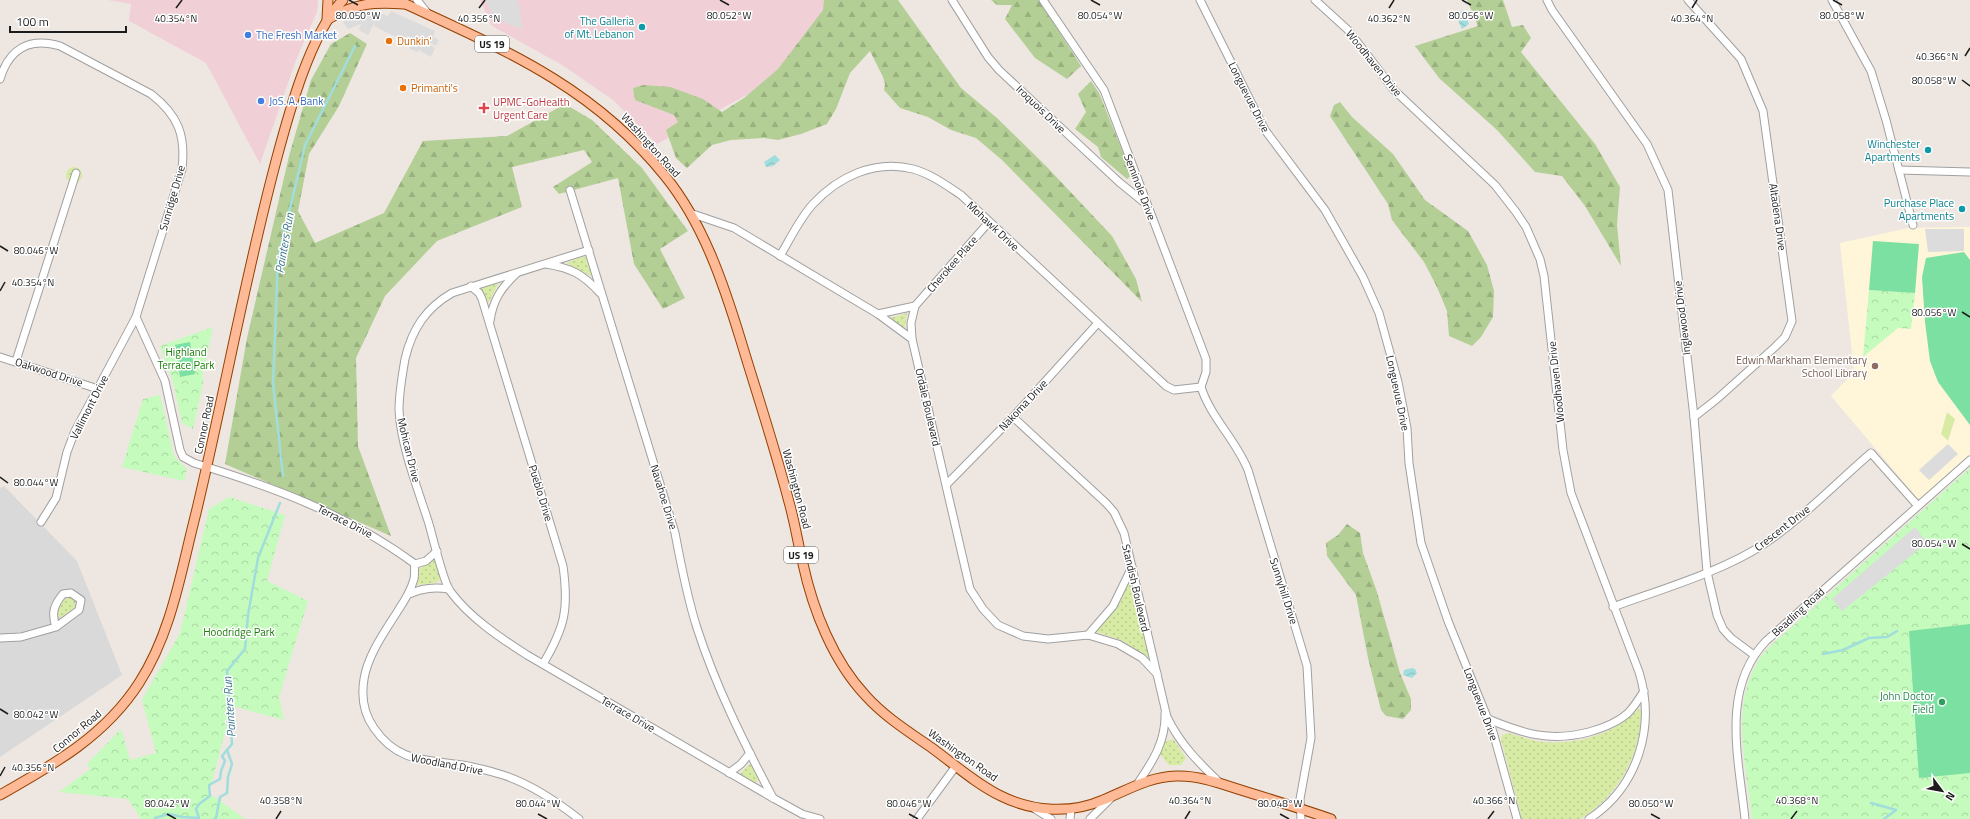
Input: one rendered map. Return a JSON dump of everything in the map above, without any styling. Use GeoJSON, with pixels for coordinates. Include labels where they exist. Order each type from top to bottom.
{"type":"FeatureCollection","features":[{"type":"Feature","properties":{"kind":"main road"},"geometry":{"type":"LineString","coordinates":[[327,20],[328,0]]}},
{"type":"Feature","properties":{"kind":"main road","name":"Connor Road"},"geometry":{"type":"LineString","coordinates":[[0,795],[55,764],[77,749],[102,728],[138,685],[156,653],[169,622],[207,467],[276,158],[294,98],[327,20],[343,0]]}},
{"type":"Feature","properties":{"kind":"main road"},"geometry":{"type":"LineString","coordinates":[[327,20],[346,9],[360,4],[401,2]]}},
{"type":"Feature","properties":{"kind":"main road","name":"Washington Road"},"geometry":{"type":"LineString","coordinates":[[401,2],[532,65],[588,100],[619,126],[666,177],[690,213],[708,249],[728,301],[787,492],[807,581],[817,610],[836,655],[859,689],[877,708],[995,793],[1013,802],[1034,808],[1053,810],[1071,809],[1096,803],[1138,783],[1158,778],[1178,776],[1196,777],[1220,783],[1331,819]]}},
{"type":"Feature","properties":{"kind":"street"},"geometry":{"type":"LineString","coordinates":[[417,0],[428,14]]}},
{"type":"Feature","properties":{"kind":"street","name":"Iroquois Drive"},"geometry":{"type":"LineString","coordinates":[[952,0],[988,57],[999,70],[1119,182],[1146,204]]}},
{"type":"Feature","properties":{"kind":"street","name":"Seminole Drive"},"geometry":{"type":"LineString","coordinates":[[1043,0],[1104,90],[1206,359],[1206,372],[1201,387]]}},
{"type":"Feature","properties":{"kind":"street","name":"Longuevue Drive"},"geometry":{"type":"LineString","coordinates":[[1200,0],[1265,130],[1325,210],[1363,277],[1378,313],[1398,382],[1407,428],[1409,463],[1421,543],[1448,621],[1497,744],[1517,819]]}},
{"type":"Feature","properties":{"kind":"street","name":"Woodhaven Drive"},"geometry":{"type":"LineString","coordinates":[[1315,0],[1348,30],[1394,90],[1494,185],[1513,207],[1526,227],[1540,259],[1544,276],[1563,450],[1571,493],[1613,607],[1639,672],[1644,691],[1646,725],[1638,758],[1619,792],[1602,809],[1589,819]]}},
{"type":"Feature","properties":{"kind":"street","name":"Inglewood Drive"},"geometry":{"type":"LineString","coordinates":[[1547,0],[1552,10],[1647,144],[1668,190],[1694,417],[1707,572],[1717,615],[1723,629],[1731,638],[1754,655]]}},
{"type":"Feature","properties":{"kind":"street","name":"Altadena Drive"},"geometry":{"type":"LineString","coordinates":[[1688,0],[1741,59],[1763,111],[1792,321],[1786,337],[1717,400],[1694,417]]}},
{"type":"Feature","properties":{"kind":"street"},"geometry":{"type":"LineString","coordinates":[[1832,0],[1871,71],[1913,225]]}},
{"type":"Feature","properties":{"kind":"street","name":"Sunridge Drive"},"geometry":{"type":"LineString","coordinates":[[0,79],[9,58],[18,50],[39,42],[49,43],[60,46],[151,94],[172,114],[179,127],[183,141],[184,154],[182,169],[136,316]]}},
{"type":"Feature","properties":{"kind":"street","name":"Mohawk Drive"},"geometry":{"type":"LineString","coordinates":[[780,256],[813,204],[837,183],[861,170],[885,166],[912,169],[938,179],[961,195],[1166,386],[1174,390],[1201,387]]}},
{"type":"Feature","properties":{"kind":"street"},"geometry":{"type":"LineString","coordinates":[[1899,170],[1970,172]]}},
{"type":"Feature","properties":{"kind":"street"},"geometry":{"type":"LineString","coordinates":[[16,361],[76,173]]}},
{"type":"Feature","properties":{"kind":"street","name":"Navahoe Drive"},"geometry":{"type":"LineString","coordinates":[[570,190],[675,533],[686,589],[697,627],[711,666],[750,753],[773,798]]}},
{"type":"Feature","properties":{"kind":"street"},"geometry":{"type":"LineString","coordinates":[[690,213],[729,226],[878,314],[912,340]]}},
{"type":"Feature","properties":{"kind":"street","name":"Cherokee Place"},"geometry":{"type":"LineString","coordinates":[[915,306],[989,222]]}},
{"type":"Feature","properties":{"kind":"street","name":"Mohican Drive"},"geometry":{"type":"LineString","coordinates":[[437,551],[402,430],[399,411],[400,388],[408,347],[415,329],[427,311],[452,293],[589,250]]}},
{"type":"Feature","properties":{"kind":"street","name":"Mohican Drive"},"geometry":{"type":"LineString","coordinates":[[544,264],[564,267],[576,272],[588,280],[602,295]]}},
{"type":"Feature","properties":{"kind":"street","name":"Pueblo Drive"},"geometry":{"type":"LineString","coordinates":[[490,322],[492,308],[497,294],[518,272]]}},
{"type":"Feature","properties":{"kind":"street","name":"Pueblo Drive"},"geometry":{"type":"LineString","coordinates":[[471,286],[479,293],[490,322],[563,566],[566,608],[561,628],[543,664]]}},
{"type":"Feature","properties":{"kind":"street"},"geometry":{"type":"LineString","coordinates":[[878,314],[915,306],[911,323],[912,340]]}},
{"type":"Feature","properties":{"kind":"street"},"geometry":{"type":"LineString","coordinates":[[136,316],[165,381],[180,450],[188,461],[207,467]]}},
{"type":"Feature","properties":{"kind":"street","name":"Vallimont Drive"},"geometry":{"type":"LineString","coordinates":[[41,522],[56,498],[67,452],[75,431],[136,316]]}},
{"type":"Feature","properties":{"kind":"street","name":"Nakoma Drive"},"geometry":{"type":"LineString","coordinates":[[946,484],[1013,416],[1098,324]]}},
{"type":"Feature","properties":{"kind":"street","name":"Ordale Boulevard"},"geometry":{"type":"LineString","coordinates":[[912,340],[970,589],[983,609],[998,625],[1023,636],[1048,639],[1088,635],[1118,644],[1142,658],[1157,674]]}},
{"type":"Feature","properties":{"kind":"street"},"geometry":{"type":"LineString","coordinates":[[0,362],[4,358]]}},
{"type":"Feature","properties":{"kind":"street","name":"Oakwood Drive"},"geometry":{"type":"LineString","coordinates":[[4,358],[98,389]]}},
{"type":"Feature","properties":{"kind":"street","name":"Sunnyhill Drive"},"geometry":{"type":"LineString","coordinates":[[1201,387],[1207,403],[1237,447],[1248,470],[1266,534],[1304,655],[1308,676],[1311,738],[1300,799],[1301,819]]}},
{"type":"Feature","properties":{"kind":"street","name":"Standish Boulevard"},"geometry":{"type":"LineString","coordinates":[[1013,416],[1114,512],[1124,533],[1164,707],[1172,726],[1182,743],[1195,759],[1220,783]]}},
{"type":"Feature","properties":{"kind":"street","name":"Crescent Drive"},"geometry":{"type":"LineString","coordinates":[[1613,607],[1707,572],[1764,544],[1786,527],[1871,453],[1918,506]]}},
{"type":"Feature","properties":{"kind":"street","name":"Beadling Road"},"geometry":{"type":"LineString","coordinates":[[1745,819],[1736,730],[1736,710],[1744,675],[1754,655],[1766,641],[1970,460]]}},
{"type":"Feature","properties":{"kind":"street","name":"Terrace Drive"},"geometry":{"type":"LineString","coordinates":[[207,467],[280,491],[334,515],[370,533],[415,564]]}},
{"type":"Feature","properties":{"kind":"street"},"geometry":{"type":"LineString","coordinates":[[415,564],[426,560],[437,551]]}},
{"type":"Feature","properties":{"kind":"street","name":"Terrace Drive"},"geometry":{"type":"LineString","coordinates":[[437,551],[449,590],[470,613],[500,637],[543,664],[729,773],[811,818],[820,819]]}},
{"type":"Feature","properties":{"kind":"street","name":"Woodland Drive"},"geometry":{"type":"LineString","coordinates":[[415,564],[414,579],[408,594],[370,660],[364,679],[362,699],[367,718],[382,740],[400,754],[426,761],[462,765],[504,775],[533,788],[557,802],[578,819]]}},
{"type":"Feature","properties":{"kind":"street"},"geometry":{"type":"LineString","coordinates":[[1088,635],[1113,606],[1132,567]]}},
{"type":"Feature","properties":{"kind":"street"},"geometry":{"type":"LineString","coordinates":[[408,594],[420,589],[436,587],[449,590]]}},
{"type":"Feature","properties":{"kind":"street"},"geometry":{"type":"LineString","coordinates":[[0,638],[21,637],[56,627],[79,610],[81,600],[71,594],[63,594],[56,603],[52,618],[56,627]]}},
{"type":"Feature","properties":{"kind":"street"},"geometry":{"type":"LineString","coordinates":[[1488,719],[1510,728],[1537,735],[1553,737],[1575,735],[1606,726],[1620,719],[1631,710],[1644,691]]}},
{"type":"Feature","properties":{"kind":"street"},"geometry":{"type":"LineString","coordinates":[[1138,783],[1154,759],[1161,744],[1164,728],[1164,707]]}},
{"type":"Feature","properties":{"kind":"street"},"geometry":{"type":"LineString","coordinates":[[729,773],[741,764],[750,753]]}},
{"type":"Feature","properties":{"kind":"street"},"geometry":{"type":"LineString","coordinates":[[917,819],[956,766]]}},
{"type":"Feature","properties":{"kind":"street"},"geometry":{"type":"LineString","coordinates":[[1090,819],[1114,795]]}},
{"type":"Feature","properties":{"kind":"street"},"geometry":{"type":"LineString","coordinates":[[1034,808],[1051,819]]}},
{"type":"Feature","properties":{"kind":"street"},"geometry":{"type":"LineString","coordinates":[[1070,819],[1071,809]]}},
{"type":"Feature","properties":{"kind":"shaded area"},"geometry":{"type":"Polygon","coordinates":[[[108,0],[318,0],[317,12],[296,60],[260,164],[206,63],[129,21],[131,4],[108,0]]]}},
{"type":"Feature","properties":{"kind":"shaded area"},"geometry":{"type":"Polygon","coordinates":[[[480,0],[848,0],[864,31],[657,144],[613,100],[562,65],[492,26],[480,0]]]}},
{"type":"Feature","properties":{"kind":"shaded area"},"geometry":{"type":"Polygon","coordinates":[[[485,0],[516,0],[519,4],[522,29],[494,18],[485,0]]]}},
{"type":"Feature","properties":{"kind":"shaded area"},"geometry":{"type":"Polygon","coordinates":[[[373,10],[388,16],[391,11],[435,31],[433,37],[439,40],[436,46],[431,43],[430,45],[435,48],[431,57],[419,50],[417,52],[410,49],[410,47],[405,44],[408,38],[413,41],[414,39],[407,36],[404,41],[374,26],[376,20],[368,35],[359,30],[361,24],[348,29],[343,22],[352,15],[359,13],[360,17],[364,13],[373,10]]]}},
{"type":"Feature","properties":{"kind":"shaded area"},"geometry":{"type":"Polygon","coordinates":[[[1970,227],[1970,454],[1921,498],[1917,498],[1831,396],[1854,372],[1840,243],[1908,228],[1970,227]]]}},
{"type":"Feature","properties":{"kind":"shaded area"},"geometry":{"type":"Polygon","coordinates":[[[1925,229],[1964,229],[1964,251],[1928,252],[1925,229]]]}},
{"type":"Feature","properties":{"kind":"shaded area"},"geometry":{"type":"Polygon","coordinates":[[[1948,444],[1958,454],[1929,480],[1919,470],[1948,444]]]}},
{"type":"Feature","properties":{"kind":"shaded area"},"geometry":{"type":"Polygon","coordinates":[[[4,486],[77,561],[122,675],[0,757],[0,488],[4,486]]]}},
{"type":"Feature","properties":{"kind":"shaded area"},"geometry":{"type":"Polygon","coordinates":[[[1915,527],[1927,543],[1842,611],[1832,599],[1915,527]]]}},
{"type":"Feature","properties":{"kind":"green space"},"geometry":{"type":"Polygon","coordinates":[[[824,0],[898,0],[961,88],[997,118],[1046,166],[1112,236],[1136,279],[1142,302],[1002,160],[976,138],[951,130],[928,117],[900,108],[884,90],[885,84],[883,77],[870,51],[850,73],[836,109],[827,124],[801,134],[778,140],[764,138],[731,140],[712,145],[687,168],[676,158],[666,130],[678,122],[674,115],[635,100],[633,88],[644,85],[670,87],[703,99],[722,112],[744,98],[778,69],[823,10],[824,0]]]}},
{"type":"Feature","properties":{"kind":"green space"},"geometry":{"type":"Polygon","coordinates":[[[991,0],[1039,0],[1081,66],[1067,79],[1035,58],[1005,19],[1012,5],[997,5],[991,0]]]}},
{"type":"Feature","properties":{"kind":"green space"},"geometry":{"type":"Polygon","coordinates":[[[1467,0],[1503,0],[1512,27],[1523,25],[1531,38],[1521,52],[1595,144],[1620,187],[1617,225],[1621,266],[1585,206],[1562,176],[1535,172],[1497,130],[1439,78],[1415,46],[1478,26],[1467,0]]]}},
{"type":"Feature","properties":{"kind":"green space"},"geometry":{"type":"Polygon","coordinates":[[[350,33],[367,44],[339,106],[309,154],[298,211],[315,243],[384,213],[423,141],[507,136],[565,104],[592,120],[642,168],[688,231],[660,249],[685,298],[663,309],[634,264],[618,178],[559,194],[553,187],[592,162],[584,150],[512,167],[522,207],[437,241],[385,296],[356,358],[358,446],[391,536],[225,464],[247,338],[289,156],[311,80],[331,44],[350,33]]]}},
{"type":"Feature","properties":{"kind":"green space"},"geometry":{"type":"Polygon","coordinates":[[[1091,81],[1099,93],[1132,175],[1127,179],[1101,157],[1098,147],[1075,129],[1086,112],[1078,94],[1091,81]]]}},
{"type":"Feature","properties":{"kind":"green space"},"geometry":{"type":"Polygon","coordinates":[[[1340,102],[1352,117],[1393,154],[1425,200],[1468,231],[1487,265],[1494,291],[1493,317],[1481,337],[1472,346],[1449,336],[1447,311],[1424,262],[1392,220],[1388,204],[1330,116],[1334,105],[1340,102]]]}},
{"type":"Feature","properties":{"kind":"green space"},"geometry":{"type":"Polygon","coordinates":[[[74,167],[80,169],[82,175],[80,181],[74,183],[68,181],[66,175],[68,169],[74,167]]]}},
{"type":"Feature","properties":{"kind":"green space"},"geometry":{"type":"Polygon","coordinates":[[[1873,241],[1919,244],[1915,293],[1869,290],[1873,241]]]}},
{"type":"Feature","properties":{"kind":"green space"},"geometry":{"type":"Polygon","coordinates":[[[1964,252],[1970,260],[1970,425],[1938,382],[1930,361],[1925,322],[1922,277],[1926,258],[1964,252]]]}},
{"type":"Feature","properties":{"kind":"green space"},"geometry":{"type":"Polygon","coordinates":[[[585,256],[592,276],[566,263],[585,256]]]}},
{"type":"Feature","properties":{"kind":"green space"},"geometry":{"type":"Polygon","coordinates":[[[499,282],[489,302],[488,302],[480,288],[499,282]]]}},
{"type":"Feature","properties":{"kind":"green space"},"geometry":{"type":"Polygon","coordinates":[[[1869,290],[1915,293],[1911,329],[1898,328],[1863,357],[1869,290]]]}},
{"type":"Feature","properties":{"kind":"green space"},"geometry":{"type":"Polygon","coordinates":[[[907,313],[905,328],[890,318],[907,313]]]}},
{"type":"Feature","properties":{"kind":"green space","name":"Highland Terrace Park"},"geometry":{"type":"Polygon","coordinates":[[[213,327],[193,429],[182,423],[173,381],[160,346],[213,327]]]}},
{"type":"Feature","properties":{"kind":"green space"},"geometry":{"type":"Polygon","coordinates":[[[190,342],[195,374],[180,377],[175,345],[190,342]]]}},
{"type":"Feature","properties":{"kind":"green space"},"geometry":{"type":"Polygon","coordinates":[[[160,395],[174,456],[187,469],[184,481],[122,467],[143,399],[160,395]]]}},
{"type":"Feature","properties":{"kind":"green space"},"geometry":{"type":"Polygon","coordinates":[[[1947,412],[1955,419],[1948,441],[1941,434],[1947,412]]]}},
{"type":"Feature","properties":{"kind":"green space"},"geometry":{"type":"Polygon","coordinates":[[[1970,468],[1970,819],[1752,819],[1743,751],[1742,728],[1743,706],[1748,684],[1756,664],[1770,646],[1970,468]]]}},
{"type":"Feature","properties":{"kind":"green space","name":"Hoodridge Park"},"geometry":{"type":"Polygon","coordinates":[[[229,497],[285,515],[267,581],[308,601],[279,697],[284,720],[232,706],[209,793],[245,819],[141,819],[128,799],[59,792],[90,769],[87,764],[121,729],[130,760],[156,753],[142,700],[180,633],[209,509],[229,497]]]}},
{"type":"Feature","properties":{"kind":"green space"},"geometry":{"type":"Polygon","coordinates":[[[1347,524],[1360,533],[1363,553],[1377,592],[1400,673],[1411,699],[1411,710],[1403,719],[1386,716],[1381,710],[1368,658],[1356,595],[1327,556],[1326,543],[1338,535],[1347,524]]]}},
{"type":"Feature","properties":{"kind":"green space"},"geometry":{"type":"Polygon","coordinates":[[[434,560],[441,579],[435,583],[417,585],[419,569],[434,560]]]}},
{"type":"Feature","properties":{"kind":"green space"},"geometry":{"type":"Polygon","coordinates":[[[1131,578],[1149,658],[1121,640],[1094,631],[1117,608],[1131,578]]]}},
{"type":"Feature","properties":{"kind":"green space"},"geometry":{"type":"Polygon","coordinates":[[[68,597],[74,599],[76,607],[58,619],[56,617],[62,602],[68,597]]]}},
{"type":"Feature","properties":{"kind":"green space","name":"John Doctor Field"},"geometry":{"type":"Polygon","coordinates":[[[1970,624],[1970,773],[1919,778],[1909,631],[1970,624]]]}},
{"type":"Feature","properties":{"kind":"green space"},"geometry":{"type":"Polygon","coordinates":[[[1639,709],[1641,710],[1638,738],[1629,766],[1622,778],[1604,801],[1580,819],[1522,819],[1501,740],[1502,735],[1507,733],[1543,742],[1569,742],[1595,736],[1607,731],[1629,718],[1639,709]]]}},
{"type":"Feature","properties":{"kind":"green space"},"geometry":{"type":"Polygon","coordinates":[[[1174,740],[1186,758],[1181,765],[1169,765],[1160,754],[1165,742],[1174,740]]]}},
{"type":"Feature","properties":{"kind":"green space"},"geometry":{"type":"Polygon","coordinates":[[[749,764],[751,765],[758,780],[755,783],[740,774],[749,764]]]}},
{"type":"Feature","properties":{"kind":"water"},"geometry":{"type":"Polygon","coordinates":[[[1463,10],[1469,24],[1462,29],[1456,16],[1463,10]]]}},
{"type":"Feature","properties":{"kind":"water"},"geometry":{"type":"Polygon","coordinates":[[[775,155],[780,160],[773,166],[766,167],[764,162],[775,155]]]}},
{"type":"Feature","properties":{"kind":"water"},"geometry":{"type":"Polygon","coordinates":[[[1412,668],[1415,669],[1417,673],[1412,678],[1403,675],[1404,670],[1412,668]]]}},
{"type":"Feature","properties":{"kind":"waterway","name":"Painters Run"},"geometry":{"type":"LineString","coordinates":[[283,476],[273,383],[278,259],[305,145],[355,46]]}},
{"type":"Feature","properties":{"kind":"waterway","name":"Painters Run"},"geometry":{"type":"LineString","coordinates":[[214,819],[216,818],[220,797],[227,793],[228,777],[232,764],[227,750],[232,744],[227,671],[245,649],[248,615],[258,558],[280,503]]}},
{"type":"Feature","properties":{"kind":"waterway"},"geometry":{"type":"LineString","coordinates":[[1823,654],[1843,650],[1869,638],[1887,637],[1897,631]]}},
{"type":"Feature","properties":{"kind":"waterway"},"geometry":{"type":"LineString","coordinates":[[155,818],[169,814],[182,817],[199,818],[196,809],[199,804],[210,796],[209,785],[220,779],[225,761],[222,756],[227,750]]}},
{"type":"Feature","properties":{"kind":"waterway"},"geometry":{"type":"LineString","coordinates":[[1871,803],[1896,810],[1884,819]]}},
{"type":"Feature","properties":{"kind":"place","name":"The Galleria of Mt. Lebanon"},"geometry":{"type":"Point","coordinates":[642,27]}},
{"type":"Feature","properties":{"kind":"place","name":"The Fresh Market"},"geometry":{"type":"Point","coordinates":[248,35]}},
{"type":"Feature","properties":{"kind":"place","name":"Dunkin'"},"geometry":{"type":"Point","coordinates":[389,41]}},
{"type":"Feature","properties":{"kind":"place","name":"Primanti's"},"geometry":{"type":"Point","coordinates":[403,88]}},
{"type":"Feature","properties":{"kind":"place","name":"JoS. A. Bank"},"geometry":{"type":"Point","coordinates":[261,101]}},
{"type":"Feature","properties":{"kind":"place","name":"UPMC-GoHealth Urgent Care"},"geometry":{"type":"Point","coordinates":[484,108]}},
{"type":"Feature","properties":{"kind":"place","name":"Winchester Apartments"},"geometry":{"type":"Point","coordinates":[1928,150]}},
{"type":"Feature","properties":{"kind":"place","name":"Purchase Place Apartments"},"geometry":{"type":"Point","coordinates":[1962,209]}},
{"type":"Feature","properties":{"kind":"place","name":"Edwin Markham Elementary School Library"},"geometry":{"type":"Point","coordinates":[1875,366]}},
{"type":"Feature","properties":{"kind":"place","name":"John Doctor Field"},"geometry":{"type":"Point","coordinates":[1942,702]}}]}
